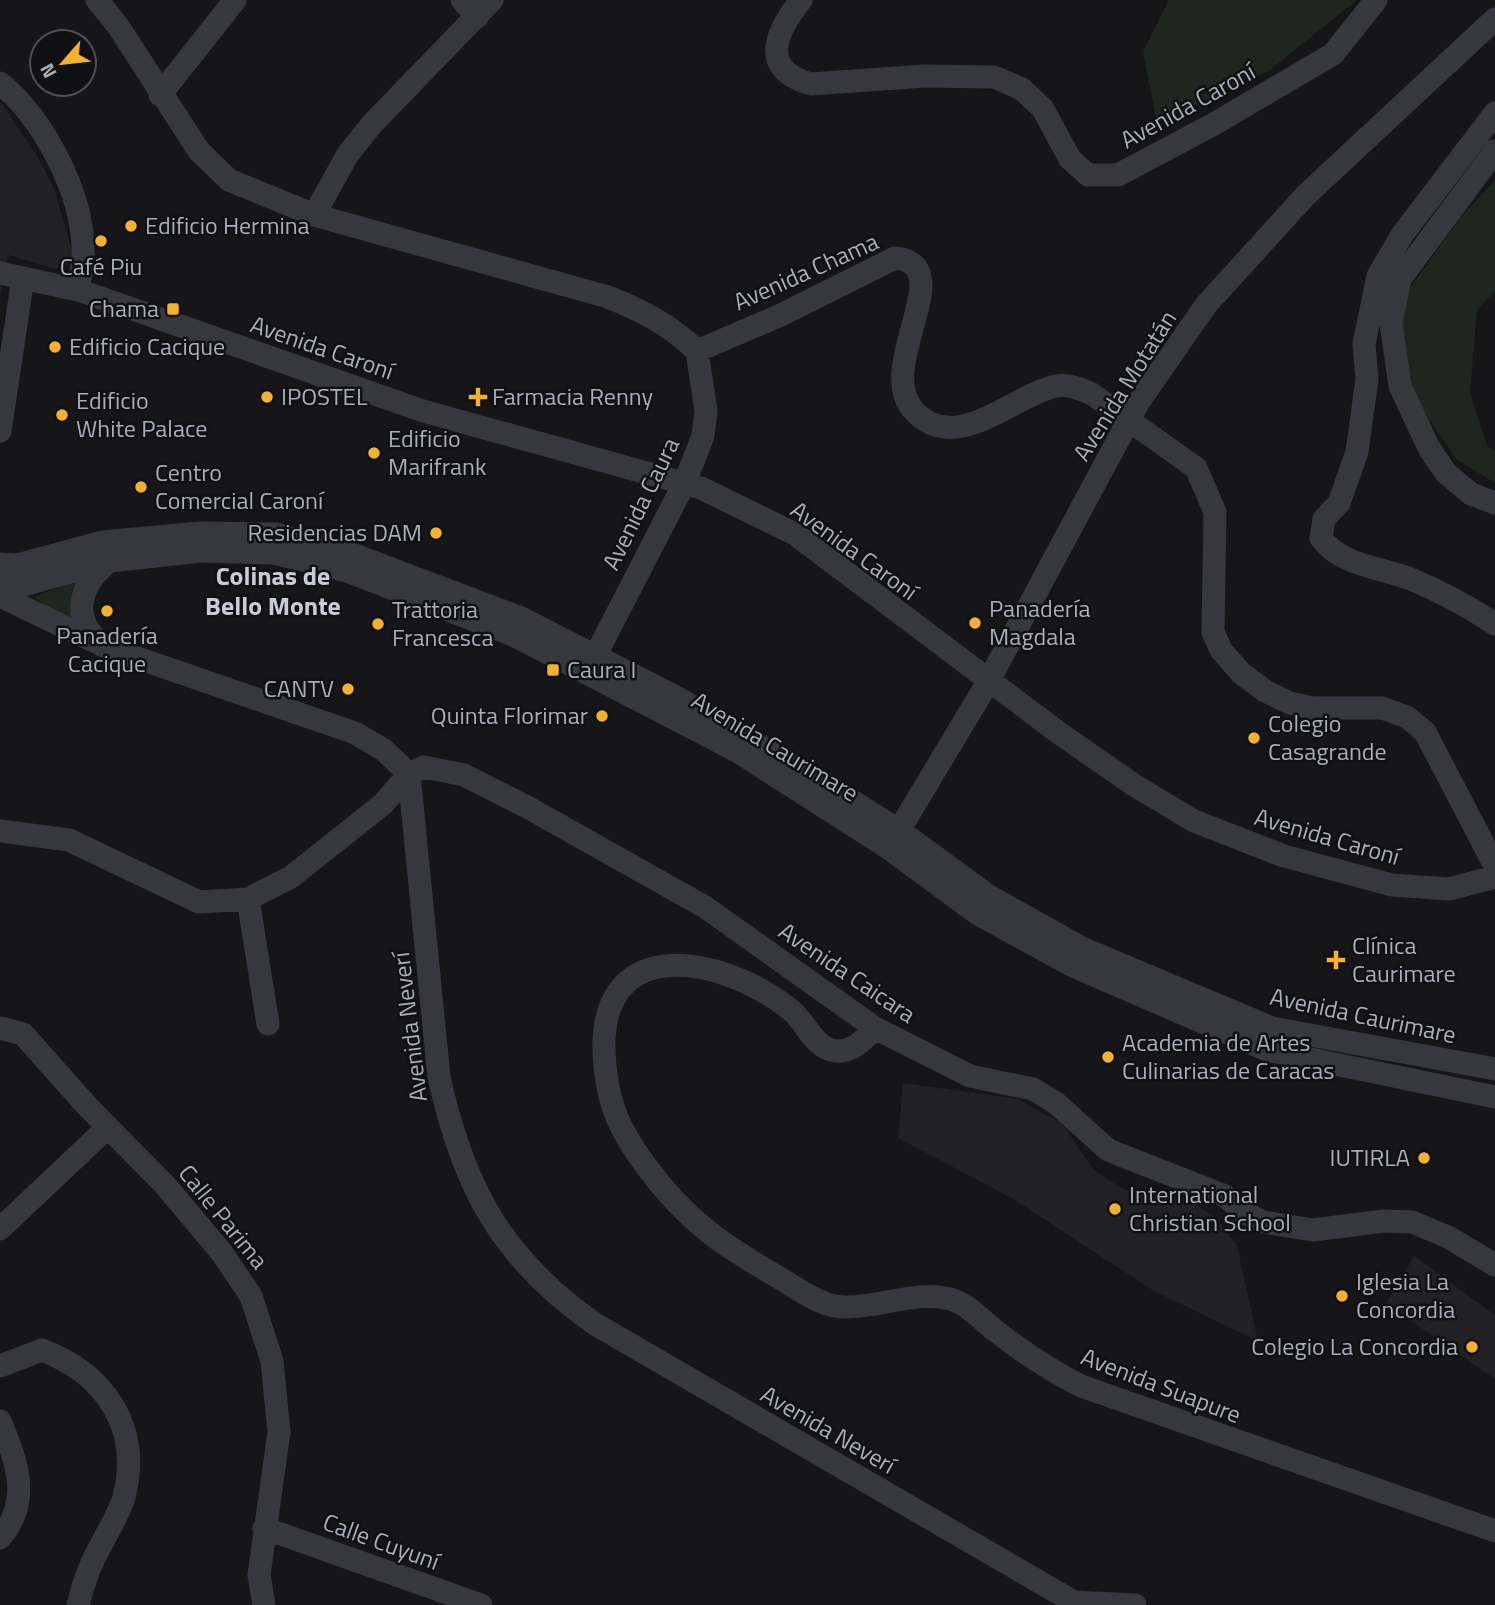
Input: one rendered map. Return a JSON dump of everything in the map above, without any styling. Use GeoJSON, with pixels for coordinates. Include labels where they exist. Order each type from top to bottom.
{"type":"FeatureCollection","features":[{"type":"Feature","properties":{"kind":"street"},"geometry":{"type":"LineString","coordinates":[[97,0],[118,26],[160,95],[199,150],[229,180],[314,215],[608,297],[651,314],[676,330],[698,351]]}},
{"type":"Feature","properties":{"kind":"street"},"geometry":{"type":"LineString","coordinates":[[160,95],[235,0]]}},
{"type":"Feature","properties":{"kind":"street","name":"Avenida Caroní"},"geometry":{"type":"LineString","coordinates":[[801,0],[782,24],[775,42],[780,65],[795,80],[811,84],[925,76],[994,77],[1022,89],[1042,109],[1070,159],[1088,174],[1118,175],[1214,124],[1333,54],[1376,0]]}},
{"type":"Feature","properties":{"kind":"street"},"geometry":{"type":"LineString","coordinates":[[314,215],[348,155],[477,6]]}},
{"type":"Feature","properties":{"kind":"street","name":"Avenida Motatán"},"geometry":{"type":"LineString","coordinates":[[894,839],[988,682],[1129,421],[1206,305],[1306,195],[1495,19]]}},
{"type":"Feature","properties":{"kind":"street"},"geometry":{"type":"LineString","coordinates":[[0,83],[32,116],[55,152],[67,183],[79,215],[83,252],[78,290]]}},
{"type":"Feature","properties":{"kind":"street"},"geometry":{"type":"LineString","coordinates":[[1495,113],[1402,235],[1378,276],[1364,344],[1367,379],[1357,452],[1339,503],[1324,519],[1321,538],[1330,551],[1411,579],[1461,602],[1495,624]]}},
{"type":"Feature","properties":{"kind":"street"},"geometry":{"type":"LineString","coordinates":[[1495,150],[1400,279],[1391,323],[1400,386],[1429,448],[1446,473],[1471,494],[1495,503]]}},
{"type":"Feature","properties":{"kind":"street","name":"Avenida Chama"},"geometry":{"type":"LineString","coordinates":[[698,351],[781,315],[895,258],[909,260],[918,269],[922,281],[919,307],[906,345],[900,379],[905,398],[915,413],[934,423],[956,428],[985,419],[1057,386],[1074,386],[1092,394],[1196,468],[1207,488],[1215,512],[1211,614],[1213,632],[1221,650],[1249,679],[1265,691],[1290,703],[1312,708],[1382,708],[1406,717],[1425,732],[1495,866]]}},
{"type":"Feature","properties":{"kind":"street"},"geometry":{"type":"LineString","coordinates":[[0,431],[11,276]]}},
{"type":"Feature","properties":{"kind":"street","name":"Avenida Caroní"},"geometry":{"type":"LineString","coordinates":[[11,276],[78,290],[423,411],[685,482],[795,534],[988,682],[1134,785],[1194,821],[1248,843],[1340,873],[1421,889],[1449,889],[1495,877]]}},
{"type":"Feature","properties":{"kind":"street","name":"Avenida Caura"},"geometry":{"type":"LineString","coordinates":[[591,664],[685,482],[703,436],[706,411],[698,351]]}},
{"type":"Feature","properties":{"kind":"street","name":"Avenida Caurimare"},"geometry":{"type":"LineString","coordinates":[[0,564],[17,565],[102,542],[200,533],[276,534],[352,554],[520,618],[591,664]]}},
{"type":"Feature","properties":{"kind":"street","name":"Avenida Caurimare"},"geometry":{"type":"LineString","coordinates":[[0,585],[20,586],[110,561],[201,551],[274,552],[347,572],[591,664],[746,735],[894,839],[989,896],[1082,948],[1176,990],[1272,1028],[1495,1069]]}},
{"type":"Feature","properties":{"kind":"street"},"geometry":{"type":"LineString","coordinates":[[106,647],[89,634],[83,620],[81,601],[93,575],[110,561]]}},
{"type":"Feature","properties":{"kind":"street"},"geometry":{"type":"LineString","coordinates":[[0,596],[106,647],[355,733],[384,750],[409,774],[383,804],[322,853],[291,877],[248,899],[200,902],[69,840],[0,831]]}},
{"type":"Feature","properties":{"kind":"street","name":"Avenida Caicara"},"geometry":{"type":"LineString","coordinates":[[409,774],[424,767],[464,775],[529,808],[705,907],[875,1028],[970,1076],[1033,1089],[1056,1103],[1108,1150],[1225,1196],[1242,1212],[1263,1222],[1313,1230],[1384,1221],[1412,1222],[1448,1237],[1495,1265]]}},
{"type":"Feature","properties":{"kind":"street","name":"Avenida Neverí"},"geometry":{"type":"LineString","coordinates":[[409,774],[439,1077],[446,1109],[468,1176],[491,1219],[515,1253],[533,1274],[595,1325],[1073,1604]]}},
{"type":"Feature","properties":{"kind":"street","name":"Avenida Caurimare"},"geometry":{"type":"LineString","coordinates":[[894,839],[978,914],[1073,966],[1266,1050],[1495,1097]]}},
{"type":"Feature","properties":{"kind":"street"},"geometry":{"type":"LineString","coordinates":[[248,899],[268,1024]]}},
{"type":"Feature","properties":{"kind":"street","name":"Avenida Suapure"},"geometry":{"type":"LineString","coordinates":[[875,1028],[858,1046],[841,1052],[825,1048],[792,1010],[742,979],[681,965],[645,970],[628,979],[609,1009],[603,1040],[608,1097],[629,1143],[678,1206],[720,1244],[813,1298],[842,1308],[926,1297],[950,1299],[969,1308],[1053,1372],[1081,1387],[1495,1531]]}},
{"type":"Feature","properties":{"kind":"street","name":"Calle Parima"},"geometry":{"type":"LineString","coordinates":[[0,1028],[23,1034],[165,1185],[222,1253],[251,1296],[272,1361],[279,1433],[259,1575],[264,1605]]}},
{"type":"Feature","properties":{"kind":"street"},"geometry":{"type":"LineString","coordinates":[[0,1229],[108,1127]]}},
{"type":"Feature","properties":{"kind":"street"},"geometry":{"type":"LineString","coordinates":[[0,1366],[42,1350],[70,1360],[97,1385],[118,1412],[129,1440],[124,1497],[84,1582],[78,1605]]}},
{"type":"Feature","properties":{"kind":"street"},"geometry":{"type":"LineString","coordinates":[[0,1421],[21,1488],[17,1512],[0,1538]]}},
{"type":"Feature","properties":{"kind":"street","name":"Calle Cuyuní"},"geometry":{"type":"LineString","coordinates":[[264,1528],[481,1605]]}},
{"type":"Feature","properties":{"kind":"street"},"geometry":{"type":"LineString","coordinates":[[1073,1604],[1135,1605]]}},
{"type":"Feature","properties":{"kind":"shaded area"},"geometry":{"type":"Polygon","coordinates":[[[1169,0],[1357,0],[1270,70],[1157,123],[1143,52],[1169,0]]]}},
{"type":"Feature","properties":{"kind":"shaded area"},"geometry":{"type":"Polygon","coordinates":[[[0,101],[39,159],[54,188],[72,251],[68,265],[56,269],[8,255],[0,297],[0,101]]]}},
{"type":"Feature","properties":{"kind":"shaded area"},"geometry":{"type":"Polygon","coordinates":[[[1495,181],[1495,291],[1477,310],[1470,392],[1487,446],[1495,451],[1495,483],[1456,459],[1413,395],[1399,327],[1410,288],[1461,217],[1495,181]]]}},
{"type":"Feature","properties":{"kind":"shaded area"},"geometry":{"type":"Polygon","coordinates":[[[86,577],[75,629],[34,597],[86,577]]]}},
{"type":"Feature","properties":{"kind":"shaded area","name":"International Christian School"},"geometry":{"type":"Polygon","coordinates":[[[903,1083],[1018,1099],[1062,1124],[1094,1170],[1124,1190],[1184,1197],[1215,1217],[1237,1246],[1258,1341],[1154,1291],[1015,1200],[898,1138],[903,1083]]]}},
{"type":"Feature","properties":{"kind":"shaded area","name":"Colegio La Concordia"},"geometry":{"type":"Polygon","coordinates":[[[1414,1256],[1495,1315],[1495,1379],[1386,1304],[1414,1256]]]}},
{"type":"Feature","properties":{"kind":"place","name":"Edificio Hermina"},"geometry":{"type":"Point","coordinates":[131,226]}},
{"type":"Feature","properties":{"kind":"place","name":"Café Piu"},"geometry":{"type":"Point","coordinates":[101,241]}},
{"type":"Feature","properties":{"kind":"place","name":"Chama"},"geometry":{"type":"Point","coordinates":[173,309]}},
{"type":"Feature","properties":{"kind":"place","name":"Edificio Cacique"},"geometry":{"type":"Point","coordinates":[55,347]}},
{"type":"Feature","properties":{"kind":"place","name":"IPOSTEL"},"geometry":{"type":"Point","coordinates":[267,397]}},
{"type":"Feature","properties":{"kind":"place","name":"Farmacia Renny"},"geometry":{"type":"Point","coordinates":[478,397]}},
{"type":"Feature","properties":{"kind":"place","name":"Edificio White Palace"},"geometry":{"type":"Point","coordinates":[62,415]}},
{"type":"Feature","properties":{"kind":"place","name":"Edificio Marifrank"},"geometry":{"type":"Point","coordinates":[374,453]}},
{"type":"Feature","properties":{"kind":"place","name":"Centro Comercial Caroní"},"geometry":{"type":"Point","coordinates":[141,487]}},
{"type":"Feature","properties":{"kind":"place","name":"Residencias DAM"},"geometry":{"type":"Point","coordinates":[436,533]}},
{"type":"Feature","properties":{"kind":"place","name":"Panadería Cacique"},"geometry":{"type":"Point","coordinates":[107,611]}},
{"type":"Feature","properties":{"kind":"place","name":"Panadería Magdala"},"geometry":{"type":"Point","coordinates":[975,623]}},
{"type":"Feature","properties":{"kind":"place","name":"Trattoria Francesca"},"geometry":{"type":"Point","coordinates":[378,624]}},
{"type":"Feature","properties":{"kind":"place","name":"Caura I"},"geometry":{"type":"Point","coordinates":[553,670]}},
{"type":"Feature","properties":{"kind":"place","name":"CANTV"},"geometry":{"type":"Point","coordinates":[348,689]}},
{"type":"Feature","properties":{"kind":"place","name":"Quinta Florimar"},"geometry":{"type":"Point","coordinates":[602,716]}},
{"type":"Feature","properties":{"kind":"place","name":"Colegio Casagrande"},"geometry":{"type":"Point","coordinates":[1254,738]}},
{"type":"Feature","properties":{"kind":"place","name":"Clínica Caurimare"},"geometry":{"type":"Point","coordinates":[1336,960]}},
{"type":"Feature","properties":{"kind":"place","name":"Academia de Artes Culinarias de Caracas"},"geometry":{"type":"Point","coordinates":[1108,1057]}},
{"type":"Feature","properties":{"kind":"place","name":"IUTIRLA"},"geometry":{"type":"Point","coordinates":[1424,1158]}},
{"type":"Feature","properties":{"kind":"place","name":"International Christian School"},"geometry":{"type":"Point","coordinates":[1115,1209]}},
{"type":"Feature","properties":{"kind":"place","name":"Iglesia La Concordia"},"geometry":{"type":"Point","coordinates":[1342,1296]}},
{"type":"Feature","properties":{"kind":"place","name":"Colegio La Concordia"},"geometry":{"type":"Point","coordinates":[1472,1347]}},
{"type":"Feature","properties":{"kind":"district","name":"Colinas de Bello Monte"},"geometry":{"type":"Point","coordinates":[273,591]}}]}
